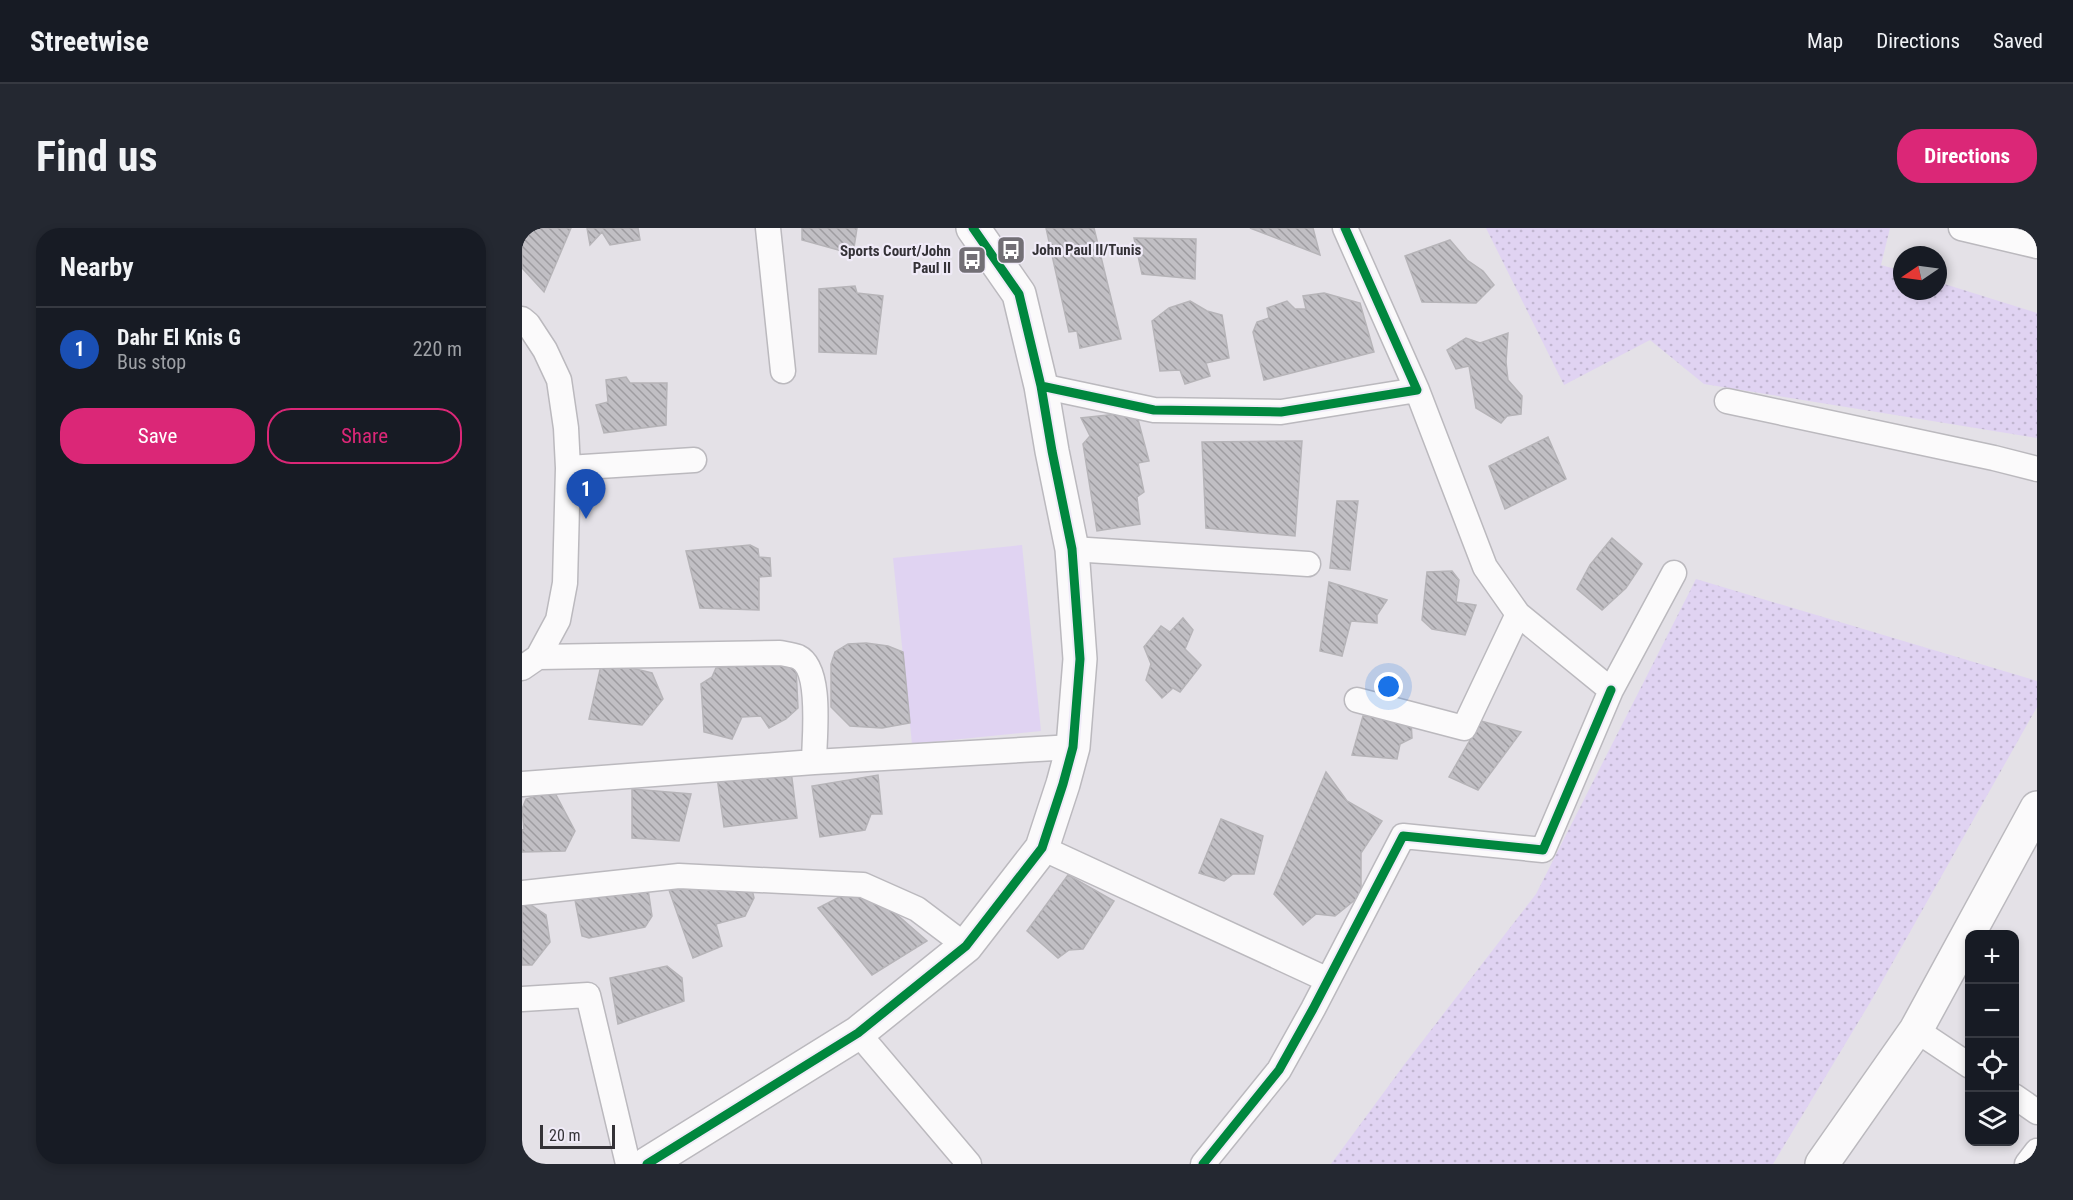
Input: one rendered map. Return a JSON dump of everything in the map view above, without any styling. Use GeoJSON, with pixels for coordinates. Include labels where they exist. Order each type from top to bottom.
{"type":"FeatureCollection","features":[{"type":"Feature","properties":{"kind":"street"},"geometry":{"type":"LineString","coordinates":[[768,228],[783,370]]}},
{"type":"Feature","properties":{"kind":"street"},"geometry":{"type":"LineString","coordinates":[[647,1164],[858,1033],[966,946],[1042,848],[1064,784],[1073,747],[1080,658],[1072,549],[1041,386],[1019,294],[973,228]]}},
{"type":"Feature","properties":{"kind":"street"},"geometry":{"type":"LineString","coordinates":[[1345,228],[1417,390],[1485,567],[1518,614],[1611,690]]}},
{"type":"Feature","properties":{"kind":"street"},"geometry":{"type":"LineString","coordinates":[[1961,228],[2037,246]]}},
{"type":"Feature","properties":{"kind":"street"},"geometry":{"type":"LineString","coordinates":[[522,320],[528,324],[545,350],[559,380],[566,428],[568,468],[565,583],[558,620],[530,662]]}},
{"type":"Feature","properties":{"kind":"street"},"geometry":{"type":"LineString","coordinates":[[1041,386],[1154,410],[1281,412],[1417,390]]}},
{"type":"Feature","properties":{"kind":"street"},"geometry":{"type":"LineString","coordinates":[[1727,401],[1984,456],[2037,470]]}},
{"type":"Feature","properties":{"kind":"street"},"geometry":{"type":"LineString","coordinates":[[568,468],[694,460]]}},
{"type":"Feature","properties":{"kind":"street"},"geometry":{"type":"LineString","coordinates":[[1072,549],[1308,564]]}},
{"type":"Feature","properties":{"kind":"street"},"geometry":{"type":"LineString","coordinates":[[1203,1164],[1279,1070],[1403,836],[1543,850],[1611,690],[1674,573]]}},
{"type":"Feature","properties":{"kind":"street"},"geometry":{"type":"LineString","coordinates":[[1357,700],[1464,728],[1518,614]]}},
{"type":"Feature","properties":{"kind":"street"},"geometry":{"type":"LineString","coordinates":[[530,662],[780,653],[799,657],[810,668],[815,687],[814,762]]}},
{"type":"Feature","properties":{"kind":"street"},"geometry":{"type":"LineString","coordinates":[[522,784],[814,762],[1073,747]]}},
{"type":"Feature","properties":{"kind":"street"},"geometry":{"type":"LineString","coordinates":[[1822,1164],[1916,1029],[2037,808]]}},
{"type":"Feature","properties":{"kind":"street"},"geometry":{"type":"LineString","coordinates":[[1042,848],[1328,980]]}},
{"type":"Feature","properties":{"kind":"street"},"geometry":{"type":"LineString","coordinates":[[522,893],[679,876],[863,885],[917,909],[966,946]]}},
{"type":"Feature","properties":{"kind":"street"},"geometry":{"type":"LineString","coordinates":[[522,999],[588,995],[628,1164]]}},
{"type":"Feature","properties":{"kind":"street"},"geometry":{"type":"LineString","coordinates":[[1916,1029],[1965,1063]]}},
{"type":"Feature","properties":{"kind":"street"},"geometry":{"type":"LineString","coordinates":[[858,1033],[969,1164]]}},
{"type":"Feature","properties":{"kind":"street"},"geometry":{"type":"LineString","coordinates":[[2019,1099],[2037,1112]]}},
{"type":"Feature","properties":{"kind":"street"},"geometry":{"type":"LineString","coordinates":[[2027,1164],[2037,1151]]}},
{"type":"Feature","properties":{"kind":"shaded area"},"geometry":{"type":"Polygon","coordinates":[[[1486,228],[1890,228],[1881,265],[1893,268],[1893,300],[1947,300],[1947,285],[2037,313],[2037,438],[1704,384],[1650,340],[1564,385],[1486,228]]]}},
{"type":"Feature","properties":{"kind":"shaded area"},"geometry":{"type":"Polygon","coordinates":[[[1022,545],[1041,731],[912,744],[893,558],[1022,545]]]}},
{"type":"Feature","properties":{"kind":"shaded area"},"geometry":{"type":"Polygon","coordinates":[[[1696,579],[2037,681],[2037,707],[1871,1001],[1773,1164],[1331,1164],[1536,894],[1696,579]]]}},
{"type":"Feature","properties":{"kind":"building"},"geometry":{"type":"Polygon","coordinates":[[[522,228],[571,228],[544,292],[522,268],[522,228]]]}},
{"type":"Feature","properties":{"kind":"building"},"geometry":{"type":"Polygon","coordinates":[[[587,228],[638,228],[640,240],[610,245],[602,232],[590,245],[587,228]]]}},
{"type":"Feature","properties":{"kind":"building"},"geometry":{"type":"Polygon","coordinates":[[[802,228],[857,228],[853,254],[802,240],[802,228]]]}},
{"type":"Feature","properties":{"kind":"building"},"geometry":{"type":"Polygon","coordinates":[[[1046,228],[1094,228],[1121,339],[1080,348],[1077,331],[1069,332],[1046,228]]]}},
{"type":"Feature","properties":{"kind":"building"},"geometry":{"type":"Polygon","coordinates":[[[1250,228],[1313,228],[1320,255],[1250,228]]]}},
{"type":"Feature","properties":{"kind":"building"},"geometry":{"type":"Polygon","coordinates":[[[1134,238],[1196,239],[1195,279],[1142,274],[1134,238]]]}},
{"type":"Feature","properties":{"kind":"building"},"geometry":{"type":"Polygon","coordinates":[[[1450,240],[1467,260],[1483,271],[1494,285],[1476,303],[1422,302],[1405,256],[1450,240]]]}},
{"type":"Feature","properties":{"kind":"building"},"geometry":{"type":"Polygon","coordinates":[[[855,286],[857,293],[883,296],[876,354],[819,352],[819,289],[855,286]]]}},
{"type":"Feature","properties":{"kind":"building"},"geometry":{"type":"Polygon","coordinates":[[[1324,293],[1360,303],[1374,352],[1264,380],[1253,332],[1257,322],[1269,318],[1267,308],[1287,301],[1295,309],[1306,309],[1303,296],[1324,293]]]}},
{"type":"Feature","properties":{"kind":"building"},"geometry":{"type":"Polygon","coordinates":[[[1190,301],[1207,311],[1222,315],[1229,358],[1206,363],[1210,376],[1185,384],[1180,370],[1160,371],[1152,321],[1169,308],[1190,301]]]}},
{"type":"Feature","properties":{"kind":"building"},"geometry":{"type":"Polygon","coordinates":[[[1508,333],[1506,362],[1508,380],[1522,396],[1521,414],[1507,416],[1501,423],[1476,408],[1469,366],[1456,369],[1447,350],[1466,338],[1480,343],[1508,333]]]}},
{"type":"Feature","properties":{"kind":"building"},"geometry":{"type":"Polygon","coordinates":[[[626,377],[630,383],[667,383],[666,425],[604,433],[596,405],[608,402],[606,380],[626,377]]]}},
{"type":"Feature","properties":{"kind":"building"},"geometry":{"type":"Polygon","coordinates":[[[1136,412],[1149,461],[1138,463],[1144,492],[1137,497],[1140,524],[1097,531],[1083,444],[1090,436],[1081,418],[1136,412]]]}},
{"type":"Feature","properties":{"kind":"building"},"geometry":{"type":"Polygon","coordinates":[[[1548,437],[1566,479],[1505,509],[1489,466],[1548,437]]]}},
{"type":"Feature","properties":{"kind":"building"},"geometry":{"type":"Polygon","coordinates":[[[1302,441],[1295,536],[1206,528],[1202,442],[1302,441]]]}},
{"type":"Feature","properties":{"kind":"building"},"geometry":{"type":"Polygon","coordinates":[[[1337,501],[1358,501],[1350,570],[1330,568],[1337,501]]]}},
{"type":"Feature","properties":{"kind":"building"},"geometry":{"type":"Polygon","coordinates":[[[1612,538],[1642,564],[1626,588],[1602,610],[1577,589],[1590,565],[1612,538]]]}},
{"type":"Feature","properties":{"kind":"building"},"geometry":{"type":"Polygon","coordinates":[[[750,545],[758,549],[759,557],[770,558],[771,576],[759,577],[759,610],[700,608],[686,551],[750,545]]]}},
{"type":"Feature","properties":{"kind":"building"},"geometry":{"type":"Polygon","coordinates":[[[1452,571],[1459,580],[1456,602],[1476,605],[1465,635],[1432,629],[1422,620],[1427,572],[1452,571]]]}},
{"type":"Feature","properties":{"kind":"building"},"geometry":{"type":"Polygon","coordinates":[[[1329,582],[1387,600],[1377,615],[1377,623],[1351,621],[1342,656],[1320,651],[1329,582]]]}},
{"type":"Feature","properties":{"kind":"building"},"geometry":{"type":"Polygon","coordinates":[[[1183,618],[1193,630],[1185,649],[1201,665],[1180,692],[1173,688],[1162,698],[1146,680],[1151,664],[1144,647],[1161,626],[1170,632],[1183,618]]]}},
{"type":"Feature","properties":{"kind":"building"},"geometry":{"type":"Polygon","coordinates":[[[866,643],[888,646],[903,652],[910,723],[882,728],[850,726],[831,707],[831,664],[835,652],[848,644],[866,643]]]}},
{"type":"Feature","properties":{"kind":"building"},"geometry":{"type":"Polygon","coordinates":[[[602,661],[652,673],[663,699],[642,725],[589,719],[602,661]]]}},
{"type":"Feature","properties":{"kind":"building"},"geometry":{"type":"Polygon","coordinates":[[[775,663],[796,668],[798,708],[786,719],[769,728],[761,716],[742,717],[732,739],[704,732],[701,684],[712,677],[716,668],[775,663]]]}},
{"type":"Feature","properties":{"kind":"building"},"geometry":{"type":"Polygon","coordinates":[[[1363,716],[1411,721],[1412,738],[1400,744],[1397,759],[1352,755],[1363,716]]]}},
{"type":"Feature","properties":{"kind":"building"},"geometry":{"type":"Polygon","coordinates":[[[1481,721],[1521,732],[1478,790],[1449,777],[1481,721]]]}},
{"type":"Feature","properties":{"kind":"building"},"geometry":{"type":"Polygon","coordinates":[[[790,763],[797,818],[724,827],[717,777],[790,763]]]}},
{"type":"Feature","properties":{"kind":"building"},"geometry":{"type":"Polygon","coordinates":[[[1326,772],[1347,801],[1382,821],[1361,853],[1361,895],[1335,916],[1316,914],[1303,925],[1274,894],[1326,772]]]}},
{"type":"Feature","properties":{"kind":"building"},"geometry":{"type":"Polygon","coordinates":[[[878,775],[882,814],[871,814],[865,830],[820,837],[812,786],[878,775]]]}},
{"type":"Feature","properties":{"kind":"building"},"geometry":{"type":"Polygon","coordinates":[[[632,789],[691,794],[679,841],[632,838],[632,789]]]}},
{"type":"Feature","properties":{"kind":"building"},"geometry":{"type":"Polygon","coordinates":[[[554,791],[575,831],[565,851],[522,852],[522,830],[524,829],[522,809],[526,799],[554,791]]]}},
{"type":"Feature","properties":{"kind":"building"},"geometry":{"type":"Polygon","coordinates":[[[1221,819],[1263,836],[1254,874],[1233,874],[1224,881],[1199,873],[1221,819]]]}},
{"type":"Feature","properties":{"kind":"building"},"geometry":{"type":"Polygon","coordinates":[[[1068,875],[1114,901],[1083,949],[1069,950],[1058,958],[1027,931],[1068,875]]]}},
{"type":"Feature","properties":{"kind":"building"},"geometry":{"type":"Polygon","coordinates":[[[751,885],[754,898],[745,916],[716,924],[722,946],[693,958],[669,890],[751,885]]]}},
{"type":"Feature","properties":{"kind":"building"},"geometry":{"type":"Polygon","coordinates":[[[863,885],[927,941],[872,975],[818,908],[863,885]]]}},
{"type":"Feature","properties":{"kind":"building"},"geometry":{"type":"Polygon","coordinates":[[[648,889],[652,916],[645,927],[589,938],[582,936],[574,895],[648,889]]]}},
{"type":"Feature","properties":{"kind":"building"},"geometry":{"type":"Polygon","coordinates":[[[522,899],[546,915],[550,942],[532,965],[522,965],[522,899]]]}},
{"type":"Feature","properties":{"kind":"building"},"geometry":{"type":"Polygon","coordinates":[[[667,966],[682,978],[684,1001],[618,1024],[610,978],[667,966]]]}},
{"type":"Feature","properties":{"kind":"cycle path"},"geometry":{"type":"LineString","coordinates":[[647,1164],[858,1033],[966,946],[1042,848],[1073,747],[1080,659],[1072,549],[1041,386],[1019,294],[973,228]]}},
{"type":"Feature","properties":{"kind":"cycle path"},"geometry":{"type":"LineString","coordinates":[[1041,386],[1154,410],[1281,412],[1417,390],[1345,228]]}},
{"type":"Feature","properties":{"kind":"cycle path"},"geometry":{"type":"LineString","coordinates":[[1203,1164],[1279,1070],[1403,836],[1543,850],[1611,690]]}},
{"type":"Feature","properties":{"kind":"place","name":"John Paul II/Tunis"},"geometry":{"type":"Point","coordinates":[1011,250]}},
{"type":"Feature","properties":{"kind":"place","name":"Sports Court/John Paul II"},"geometry":{"type":"Point","coordinates":[972,260]}},
{"type":"Feature","properties":{"kind":"place","name":"Dahr El Knis G"},"geometry":{"type":"Point","coordinates":[586,519]}}]}
